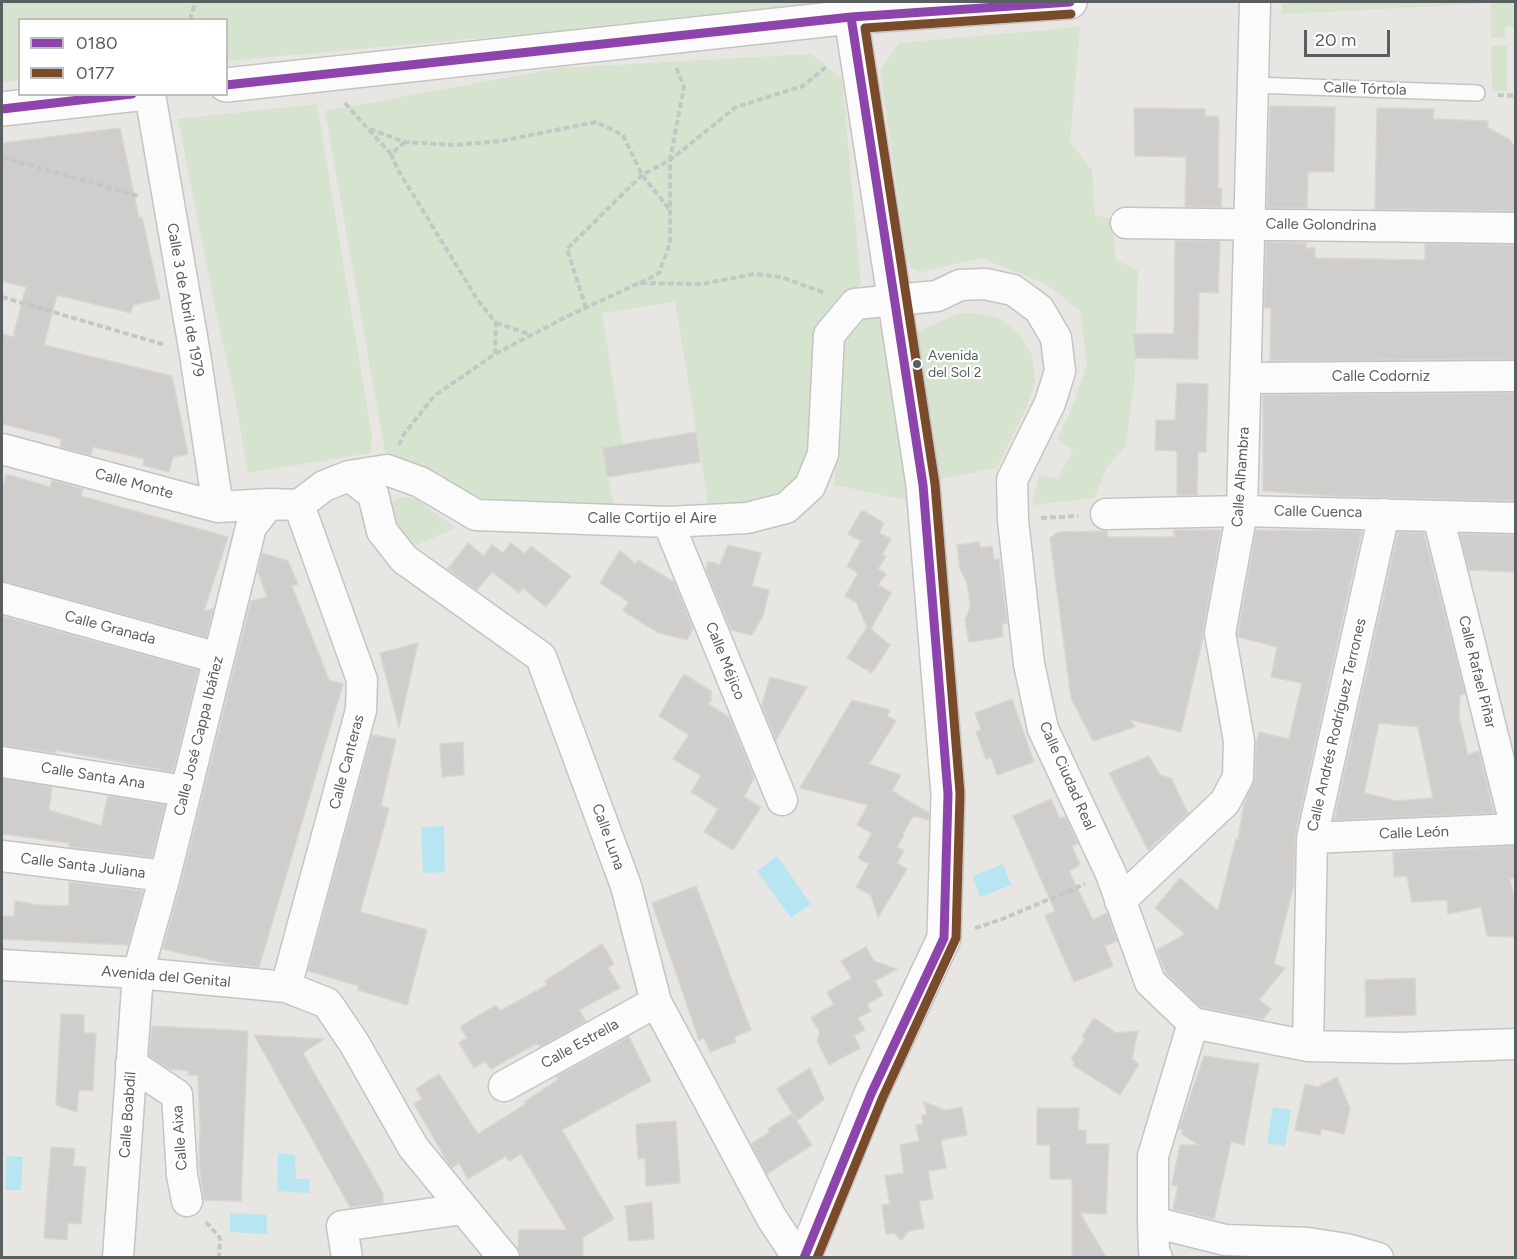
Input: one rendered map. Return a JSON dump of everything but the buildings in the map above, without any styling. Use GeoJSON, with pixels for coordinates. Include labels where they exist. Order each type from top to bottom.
{"type":"FeatureCollection","features":[{"type":"Feature","properties":{"kind":"street"},"geometry":{"type":"LineString","coordinates":[[228,85],[699,34],[852,9],[1070,2]]}},
{"type":"Feature","properties":{"kind":"street","name":"Calle Alhambra"},"geometry":{"type":"LineString","coordinates":[[1115,887],[1225,802],[1238,777],[1239,741],[1220,633],[1242,511],[1255,2]]}},
{"type":"Feature","properties":{"kind":"street"},"geometry":{"type":"LineString","coordinates":[[804,1257],[872,1094],[944,938],[948,794],[923,485],[852,9]]}},
{"type":"Feature","properties":{"kind":"street"},"geometry":{"type":"LineString","coordinates":[[2,109],[119,96]]}},
{"type":"Feature","properties":{"kind":"street","name":"Calle 3 de Abril de 1979"},"geometry":{"type":"LineString","coordinates":[[150,96],[195,354],[218,507]]}},
{"type":"Feature","properties":{"kind":"street","name":"Calle Golondrina"},"geometry":{"type":"LineString","coordinates":[[1126,223],[1515,228]]}},
{"type":"Feature","properties":{"kind":"street","name":"Calle Ciudad Real"},"geometry":{"type":"LineString","coordinates":[[896,299],[937,296],[960,285],[985,284],[1013,290],[1039,309],[1056,338],[1060,372],[1050,404],[1012,480],[1013,520],[1029,664],[1043,729],[1115,887],[1150,982],[1192,1023]]}},
{"type":"Feature","properties":{"kind":"street"},"geometry":{"type":"LineString","coordinates":[[855,304],[896,299]]}},
{"type":"Feature","properties":{"kind":"street","name":"Calle Cortijo el Aire"},"geometry":{"type":"LineString","coordinates":[[298,506],[324,486],[349,476],[387,470],[420,482],[476,515],[668,522],[747,518],[786,508],[810,486],[823,454],[829,334],[855,304]]}},
{"type":"Feature","properties":{"kind":"street","name":"Calle Codorniz"},"geometry":{"type":"LineString","coordinates":[[1247,378],[1515,376]]}},
{"type":"Feature","properties":{"kind":"street","name":"Calle Monte"},"geometry":{"type":"LineString","coordinates":[[2,449],[218,507],[269,504]]}},
{"type":"Feature","properties":{"kind":"street","name":"Calle Luna"},"geometry":{"type":"LineString","coordinates":[[349,476],[373,494],[382,531],[404,559],[541,657],[626,886],[656,1002],[771,1217],[798,1257]]}},
{"type":"Feature","properties":{"kind":"street"},"geometry":{"type":"LineString","coordinates":[[269,504],[298,506]]}},
{"type":"Feature","properties":{"kind":"street","name":"Calle José Cappa Ibáñez"},"geometry":{"type":"LineString","coordinates":[[138,973],[165,876],[251,527],[269,504]]}},
{"type":"Feature","properties":{"kind":"street","name":"Calle Canteras"},"geometry":{"type":"LineString","coordinates":[[286,987],[361,710],[362,680],[298,506]]}},
{"type":"Feature","properties":{"kind":"street","name":"Calle Cuenca"},"geometry":{"type":"LineString","coordinates":[[1106,514],[1242,511],[1515,518]]}},
{"type":"Feature","properties":{"kind":"street","name":"Calle Andrés Rodríguez Terrones"},"geometry":{"type":"LineString","coordinates":[[1308,1046],[1312,838],[1384,514]]}},
{"type":"Feature","properties":{"kind":"street","name":"Calle Rafael Piñar"},"geometry":{"type":"LineString","coordinates":[[1438,516],[1515,828]]}},
{"type":"Feature","properties":{"kind":"street","name":"Calle Méjico"},"geometry":{"type":"LineString","coordinates":[[668,522],[782,800]]}},
{"type":"Feature","properties":{"kind":"street","name":"Calle Granada"},"geometry":{"type":"LineString","coordinates":[[2,598],[218,658]]}},
{"type":"Feature","properties":{"kind":"street","name":"Calle Santa Ana"},"geometry":{"type":"LineString","coordinates":[[2,762],[185,791]]}},
{"type":"Feature","properties":{"kind":"street","name":"Calle León"},"geometry":{"type":"LineString","coordinates":[[1312,838],[1515,828]]}},
{"type":"Feature","properties":{"kind":"street","name":"Calle Santa Juliana"},"geometry":{"type":"LineString","coordinates":[[2,856],[165,876]]}},
{"type":"Feature","properties":{"kind":"street","name":"Avenida del Genital"},"geometry":{"type":"LineString","coordinates":[[2,965],[138,973],[286,987],[327,1003],[354,1042],[413,1148],[463,1209]]}},
{"type":"Feature","properties":{"kind":"street","name":"Calle Boabdil"},"geometry":{"type":"LineString","coordinates":[[118,1257],[138,973]]}},
{"type":"Feature","properties":{"kind":"street","name":"Calle Estrella"},"geometry":{"type":"LineString","coordinates":[[504,1086],[656,1002]]}},
{"type":"Feature","properties":{"kind":"street"},"geometry":{"type":"LineString","coordinates":[[1157,1257],[1154,1251],[1153,1156],[1192,1023],[1308,1046],[1400,1048],[1515,1044]]}},
{"type":"Feature","properties":{"kind":"street","name":"Calle Aixa"},"geometry":{"type":"LineString","coordinates":[[131,1064],[177,1095],[182,1175],[187,1201]]}},
{"type":"Feature","properties":{"kind":"street"},"geometry":{"type":"LineString","coordinates":[[347,1257],[342,1226],[463,1209],[504,1257]]}},
{"type":"Feature","properties":{"kind":"street"},"geometry":{"type":"LineString","coordinates":[[1153,1222],[1225,1240],[1308,1243],[1378,1257]]}},
{"type":"Feature","properties":{"kind":"lane","name":"Calle Tórtola"},"geometry":{"type":"LineString","coordinates":[[1253,85],[1477,93]]}},
{"type":"Feature","properties":{"kind":"path"},"geometry":{"type":"LineString","coordinates":[[191,18],[195,2]]}},
{"type":"Feature","properties":{"kind":"path"},"geometry":{"type":"LineString","coordinates":[[387,470],[404,434],[434,396],[495,354],[659,273],[670,243],[670,160],[684,87],[674,62],[699,34]]}},
{"type":"Feature","properties":{"kind":"path"},"geometry":{"type":"LineString","coordinates":[[586,308],[567,249],[642,175],[670,160],[736,107],[803,86],[826,66]]}},
{"type":"Feature","properties":{"kind":"path"},"geometry":{"type":"LineString","coordinates":[[325,74],[340,97],[391,154],[398,170],[465,279],[496,323],[532,335]]}},
{"type":"Feature","properties":{"kind":"path"},"geometry":{"type":"LineString","coordinates":[[366,128],[405,142],[454,145],[501,141],[596,122],[623,135],[642,175],[670,210]]}},
{"type":"Feature","properties":{"kind":"path"},"geometry":{"type":"LineString","coordinates":[[391,154],[405,142]]}},
{"type":"Feature","properties":{"kind":"path"},"geometry":{"type":"LineString","coordinates":[[2,158],[168,204]]}},
{"type":"Feature","properties":{"kind":"path"},"geometry":{"type":"LineString","coordinates":[[639,283],[702,284],[754,274],[781,277],[855,304]]}},
{"type":"Feature","properties":{"kind":"path"},"geometry":{"type":"LineString","coordinates":[[2,297],[195,354]]}},
{"type":"Feature","properties":{"kind":"path"},"geometry":{"type":"LineString","coordinates":[[495,354],[496,323]]}},
{"type":"Feature","properties":{"kind":"path"},"geometry":{"type":"LineString","coordinates":[[1013,520],[1106,514]]}},
{"type":"Feature","properties":{"kind":"path"},"geometry":{"type":"LineString","coordinates":[[944,938],[1000,920],[1062,892],[1115,887]]}},
{"type":"Feature","properties":{"kind":"path"},"geometry":{"type":"LineString","coordinates":[[187,1201],[220,1238],[219,1257]]}},
{"type":"Feature","properties":{"kind":"green space"},"geometry":{"type":"Polygon","coordinates":[[[2,2],[877,2],[228,61],[228,18],[18,18],[18,80],[2,82],[2,2]]]}},
{"type":"Feature","properties":{"kind":"green space"},"geometry":{"type":"Polygon","coordinates":[[[1282,2],[1477,2],[1477,4],[1282,14],[1282,2]]]}},
{"type":"Feature","properties":{"kind":"green space"},"geometry":{"type":"Polygon","coordinates":[[[1491,2],[1515,2],[1515,27],[1505,27],[1505,38],[1491,38],[1491,2]]]}},
{"type":"Feature","properties":{"kind":"green space"},"geometry":{"type":"Polygon","coordinates":[[[1080,27],[1070,142],[1092,170],[1095,215],[1112,219],[1116,260],[1138,270],[1135,375],[1126,446],[1108,466],[1094,498],[1032,505],[1039,475],[1058,479],[1073,450],[1057,439],[1073,406],[1087,364],[1080,311],[1046,284],[981,258],[921,272],[911,268],[907,262],[880,71],[899,43],[1080,27]]]}},
{"type":"Feature","properties":{"kind":"green space"},"geometry":{"type":"Polygon","coordinates":[[[1491,46],[1507,46],[1507,91],[1492,91],[1491,46]]]}},
{"type":"Feature","properties":{"kind":"green space"},"geometry":{"type":"Polygon","coordinates":[[[812,54],[842,79],[861,283],[815,334],[811,451],[799,477],[771,496],[709,509],[675,302],[602,313],[623,444],[603,448],[614,507],[486,504],[385,452],[325,111],[559,68],[812,54]]]}},
{"type":"Feature","properties":{"kind":"green space"},"geometry":{"type":"Polygon","coordinates":[[[317,104],[372,437],[371,453],[248,473],[234,392],[178,119],[317,104]]]}},
{"type":"Feature","properties":{"kind":"green space"},"geometry":{"type":"Polygon","coordinates":[[[863,311],[877,318],[891,342],[910,501],[834,485],[839,433],[836,346],[863,311]]]}},
{"type":"Feature","properties":{"kind":"green space"},"geometry":{"type":"Polygon","coordinates":[[[976,313],[998,318],[1019,333],[1032,355],[1035,381],[1027,406],[997,468],[935,480],[913,334],[957,314],[976,313]]]}},
{"type":"Feature","properties":{"kind":"green space"},"geometry":{"type":"Polygon","coordinates":[[[407,497],[416,499],[456,528],[414,546],[399,543],[388,514],[394,500],[407,497]]]}},
{"type":"Feature","properties":{"kind":"water"},"geometry":{"type":"Polygon","coordinates":[[[444,826],[445,872],[423,873],[421,827],[444,826]]]}},
{"type":"Feature","properties":{"kind":"water"},"geometry":{"type":"Polygon","coordinates":[[[777,856],[811,904],[791,918],[757,871],[777,856]]]}},
{"type":"Feature","properties":{"kind":"water"},"geometry":{"type":"Polygon","coordinates":[[[1003,864],[1011,885],[980,897],[973,876],[1003,864]]]}},
{"type":"Feature","properties":{"kind":"water"},"geometry":{"type":"Polygon","coordinates":[[[1273,1107],[1291,1110],[1285,1146],[1267,1143],[1273,1107]]]}},
{"type":"Feature","properties":{"kind":"water"},"geometry":{"type":"Polygon","coordinates":[[[278,1153],[295,1155],[296,1179],[310,1179],[309,1193],[277,1191],[278,1153]]]}},
{"type":"Feature","properties":{"kind":"water"},"geometry":{"type":"Polygon","coordinates":[[[7,1156],[23,1157],[21,1190],[5,1190],[7,1156]]]}},
{"type":"Feature","properties":{"kind":"water"},"geometry":{"type":"Polygon","coordinates":[[[230,1213],[267,1215],[267,1234],[230,1232],[230,1213]]]}},
{"type":"Feature","properties":{"kind":"transit line","name":"0180"},"geometry":{"type":"LineString","coordinates":[[228,85],[851,17],[1070,2]]}},
{"type":"Feature","properties":{"kind":"transit line","name":"0177"},"geometry":{"type":"LineString","coordinates":[[817,1258],[882,1099],[956,938],[960,793],[935,484],[865,28],[1071,14]]}},
{"type":"Feature","properties":{"kind":"transit line","name":"0180"},"geometry":{"type":"LineString","coordinates":[[804,1258],[871,1094],[944,938],[948,794],[923,485],[851,17]]}},
{"type":"Feature","properties":{"kind":"transit line","name":"0180"},"geometry":{"type":"LineString","coordinates":[[2,109],[115,96]]}},
{"type":"Feature","properties":{"kind":"place","name":"Avenida del Sol 2"},"geometry":{"type":"Point","coordinates":[917,364]}}]}
